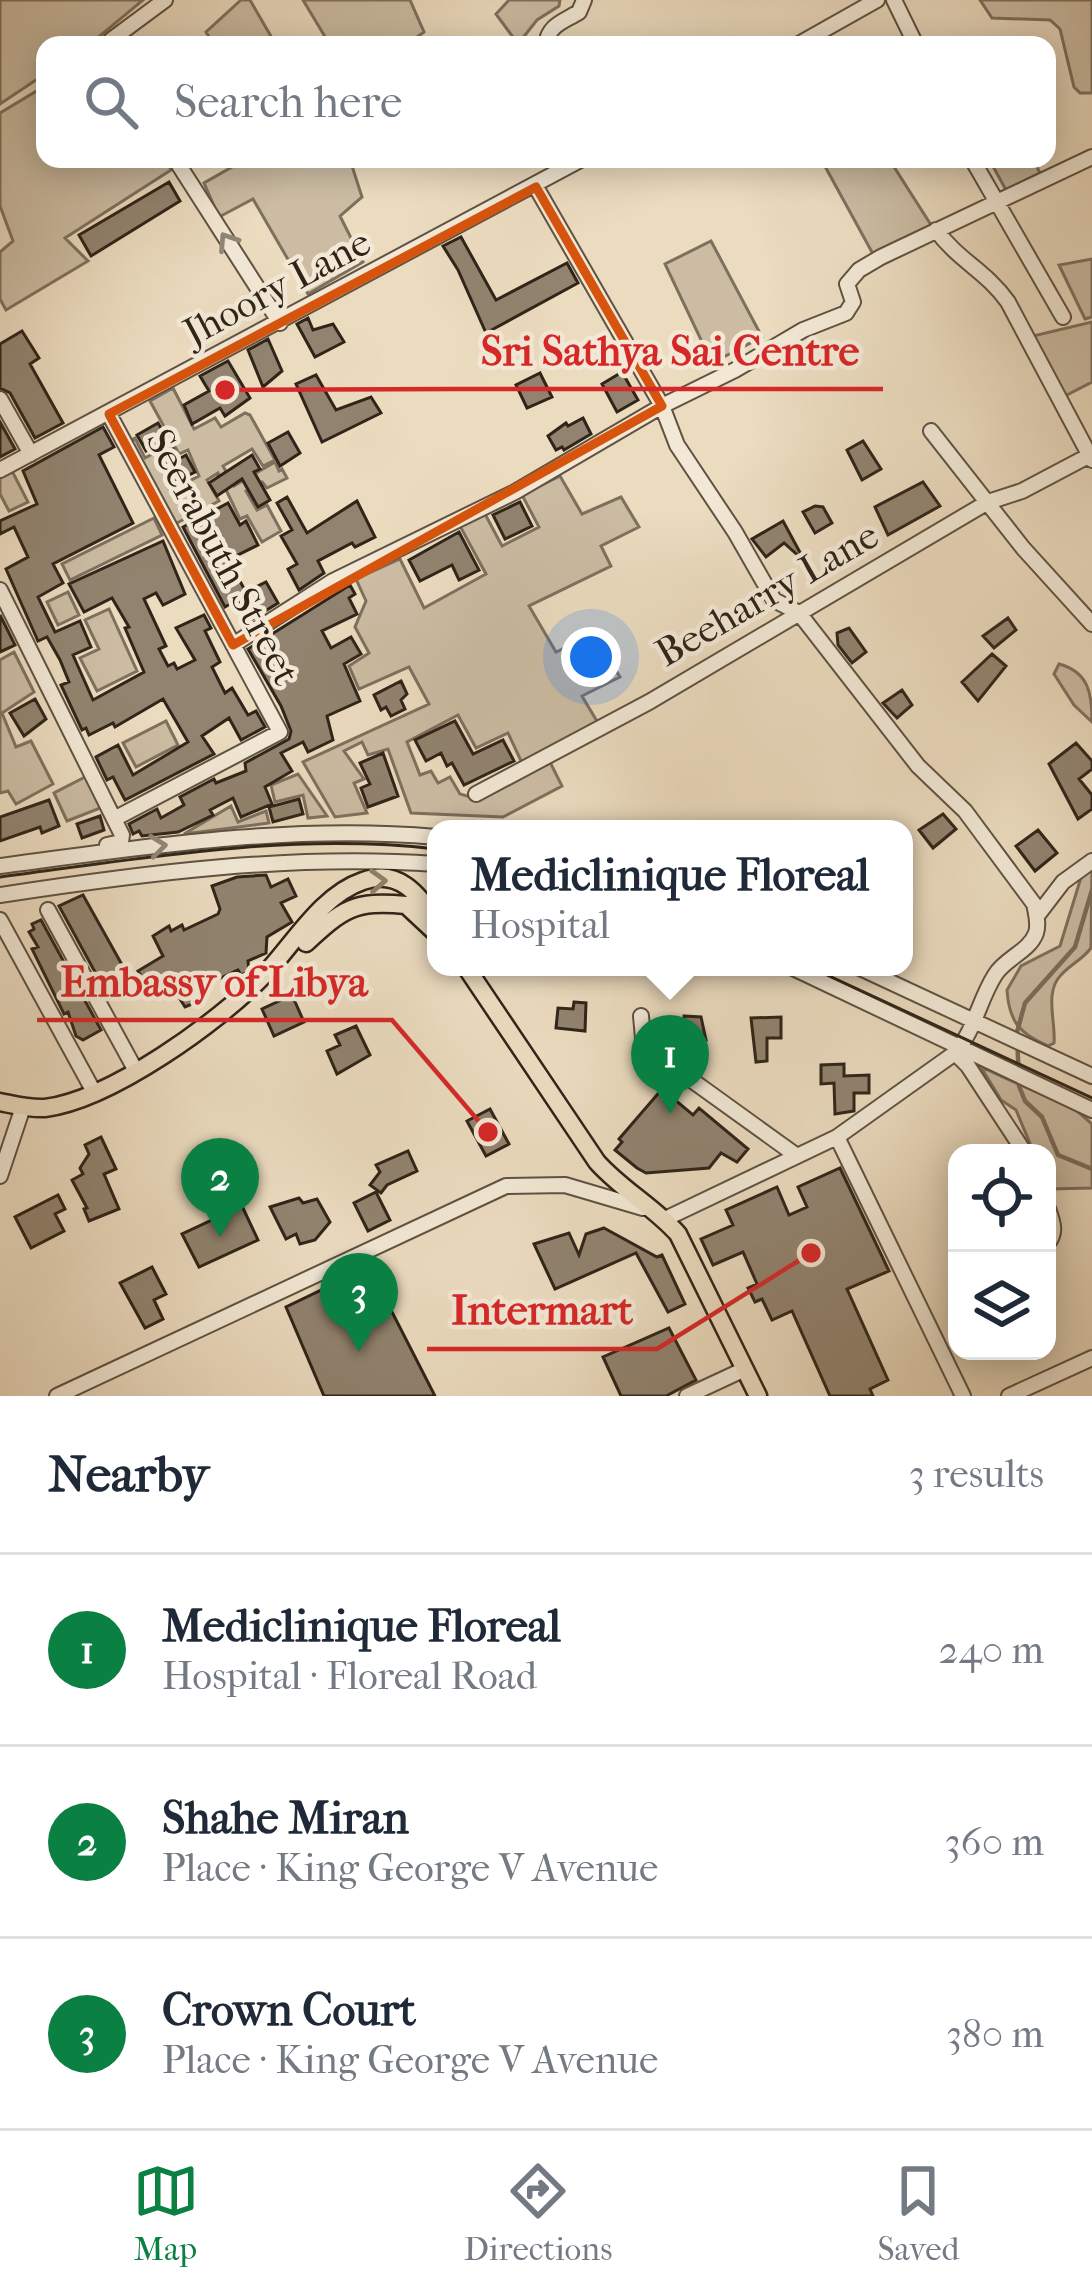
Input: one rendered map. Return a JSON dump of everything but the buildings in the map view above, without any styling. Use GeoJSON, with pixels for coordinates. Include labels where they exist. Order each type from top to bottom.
{"type":"FeatureCollection","features":[{"type":"Feature","properties":{"kind":"main road"},"geometry":{"type":"LineString","coordinates":[[261,979],[322,908],[360,881],[399,880],[427,909]]}},
{"type":"Feature","properties":{"kind":"main road"},"geometry":{"type":"LineString","coordinates":[[0,1102],[43,1108],[94,1092],[136,1071],[200,1029],[338,914],[358,904],[406,905],[427,925]]}},
{"type":"Feature","properties":{"kind":"main road"},"geometry":{"type":"LineString","coordinates":[[472,976],[597,1162],[646,1208],[665,1219],[687,1248],[758,1396]]}},
{"type":"Feature","properties":{"kind":"street"},"geometry":{"type":"LineString","coordinates":[[115,36],[165,0]]}},
{"type":"Feature","properties":{"kind":"street"},"geometry":{"type":"LineString","coordinates":[[547,36],[555,25],[579,12],[584,0]]}},
{"type":"Feature","properties":{"kind":"street"},"geometry":{"type":"LineString","coordinates":[[813,36],[877,0]]}},
{"type":"Feature","properties":{"kind":"street"},"geometry":{"type":"LineString","coordinates":[[894,0],[912,36]]}},
{"type":"Feature","properties":{"kind":"street"},"geometry":{"type":"LineString","coordinates":[[233,645],[333,581],[514,492],[662,406],[803,330],[846,313],[854,302],[848,284],[859,270],[1092,157]]}},
{"type":"Feature","properties":{"kind":"street"},"geometry":{"type":"LineString","coordinates":[[181,168],[280,322]]}},
{"type":"Feature","properties":{"kind":"street","name":"Jhoory Lane"},"geometry":{"type":"LineString","coordinates":[[0,470],[567,168]]}},
{"type":"Feature","properties":{"kind":"street"},"geometry":{"type":"LineString","coordinates":[[977,168],[1063,317]]}},
{"type":"Feature","properties":{"kind":"street"},"geometry":{"type":"LineString","coordinates":[[536,187],[662,406],[677,446],[774,600],[800,613],[918,766],[965,811],[1034,904],[1037,916],[1036,932],[994,975],[981,1024],[957,1051],[837,1137],[665,1219]]}},
{"type":"Feature","properties":{"kind":"street"},"geometry":{"type":"LineString","coordinates":[[935,230],[956,256],[994,283],[1008,302],[1091,457]]}},
{"type":"Feature","properties":{"kind":"street"},"geometry":{"type":"LineString","coordinates":[[0,398],[31,454]]}},
{"type":"Feature","properties":{"kind":"street","name":"Seerabuth Street"},"geometry":{"type":"LineString","coordinates":[[109,414],[280,732],[114,819]]}},
{"type":"Feature","properties":{"kind":"street"},"geometry":{"type":"LineString","coordinates":[[931,431],[1023,548],[1092,624]]}},
{"type":"Feature","properties":{"kind":"street","name":"Beeharry Lane"},"geometry":{"type":"LineString","coordinates":[[476,794],[650,702],[988,502],[1091,457]]}},
{"type":"Feature","properties":{"kind":"street"},"geometry":{"type":"LineString","coordinates":[[0,590],[122,835],[117,843],[0,862]]}},
{"type":"Feature","properties":{"kind":"street"},"geometry":{"type":"LineString","coordinates":[[0,862],[305,835],[427,837]]}},
{"type":"Feature","properties":{"kind":"street"},"geometry":{"type":"LineString","coordinates":[[0,896],[186,868],[317,862],[427,864]]}},
{"type":"Feature","properties":{"kind":"street"},"geometry":{"type":"LineString","coordinates":[[1037,916],[1063,882],[1092,862]]}},
{"type":"Feature","properties":{"kind":"street"},"geometry":{"type":"LineString","coordinates":[[48,910],[136,1071]]}},
{"type":"Feature","properties":{"kind":"street"},"geometry":{"type":"LineString","coordinates":[[0,920],[94,1092]]}},
{"type":"Feature","properties":{"kind":"street"},"geometry":{"type":"LineString","coordinates":[[809,976],[957,1051],[1092,1110]]}},
{"type":"Feature","properties":{"kind":"street"},"geometry":{"type":"LineString","coordinates":[[877,976],[1092,1076]]}},
{"type":"Feature","properties":{"kind":"street"},"geometry":{"type":"LineString","coordinates":[[641,1016],[643,1038],[661,1058],[797,1156]]}},
{"type":"Feature","properties":{"kind":"street"},"geometry":{"type":"LineString","coordinates":[[957,1051],[1019,1144]]}},
{"type":"Feature","properties":{"kind":"street"},"geometry":{"type":"LineString","coordinates":[[0,1175],[23,1107]]}},
{"type":"Feature","properties":{"kind":"street"},"geometry":{"type":"LineString","coordinates":[[837,1137],[963,1396]]}},
{"type":"Feature","properties":{"kind":"street"},"geometry":{"type":"LineString","coordinates":[[56,1396],[506,1186],[565,1185],[646,1208]]}},
{"type":"Feature","properties":{"kind":"street"},"geometry":{"type":"LineString","coordinates":[[1009,1396],[1092,1358]]}},
{"type":"Feature","properties":{"kind":"street"},"geometry":{"type":"LineString","coordinates":[[687,1396],[745,1369]]}},
{"type":"Feature","properties":{"kind":"highlighted area"},"geometry":{"type":"Polygon","coordinates":[[[536,187],[662,406],[233,645],[109,414],[536,187]]]}},
{"type":"Feature","properties":{"kind":"shaded area"},"geometry":{"type":"Polygon","coordinates":[[[0,0],[143,0],[100,36],[36,36],[36,80],[0,104],[0,0]]]}},
{"type":"Feature","properties":{"kind":"shaded area"},"geometry":{"type":"Polygon","coordinates":[[[241,0],[250,0],[271,36],[208,36],[206,32],[241,0]]]}},
{"type":"Feature","properties":{"kind":"shaded area"},"geometry":{"type":"Polygon","coordinates":[[[303,0],[410,0],[424,32],[418,36],[325,36],[303,0]]]}},
{"type":"Feature","properties":{"kind":"shaded area"},"geometry":{"type":"Polygon","coordinates":[[[509,0],[560,0],[524,36],[512,36],[496,14],[509,0]]]}},
{"type":"Feature","properties":{"kind":"shaded area"},"geometry":{"type":"Polygon","coordinates":[[[980,0],[1092,0],[1092,93],[1080,93],[1074,87],[1060,29],[1050,20],[992,18],[980,0]]]}},
{"type":"Feature","properties":{"kind":"shaded area"},"geometry":{"type":"Polygon","coordinates":[[[36,91],[36,168],[171,170],[65,238],[88,261],[6,310],[0,299],[0,252],[13,241],[0,206],[0,113],[36,91]]]}},
{"type":"Feature","properties":{"kind":"shaded area"},"geometry":{"type":"Polygon","coordinates":[[[230,168],[353,168],[362,197],[340,216],[363,262],[308,294],[253,199],[219,217],[204,183],[230,168]]]}},
{"type":"Feature","properties":{"kind":"shaded area"},"geometry":{"type":"Polygon","coordinates":[[[826,168],[895,168],[931,225],[873,254],[826,168]]]}},
{"type":"Feature","properties":{"kind":"shaded area"},"geometry":{"type":"Polygon","coordinates":[[[994,168],[1038,168],[1040,173],[1006,190],[994,168]]]}},
{"type":"Feature","properties":{"kind":"shaded area"},"geometry":{"type":"Polygon","coordinates":[[[711,241],[762,337],[712,363],[665,264],[711,241]]]}},
{"type":"Feature","properties":{"kind":"shaded area"},"geometry":{"type":"Polygon","coordinates":[[[1092,259],[1092,317],[1085,319],[1059,265],[1092,259]]]}},
{"type":"Feature","properties":{"kind":"shaded area"},"geometry":{"type":"Polygon","coordinates":[[[1092,322],[1092,382],[1063,397],[1033,336],[1092,322]]]}},
{"type":"Feature","properties":{"kind":"shaded area"},"geometry":{"type":"Polygon","coordinates":[[[173,388],[194,429],[215,418],[221,427],[245,413],[250,415],[275,460],[263,466],[252,449],[223,466],[234,486],[275,462],[282,469],[287,478],[267,488],[262,482],[246,491],[257,510],[267,505],[281,531],[262,542],[247,516],[240,519],[218,473],[207,480],[219,501],[173,525],[128,442],[135,438],[145,458],[156,452],[175,488],[199,476],[188,450],[179,454],[150,401],[173,388]]]}},
{"type":"Feature","properties":{"kind":"shaded area"},"geometry":{"type":"Polygon","coordinates":[[[12,471],[28,502],[9,511],[0,494],[0,478],[12,471]]]}},
{"type":"Feature","properties":{"kind":"shaded area"},"geometry":{"type":"Polygon","coordinates":[[[560,476],[582,514],[621,497],[639,527],[601,546],[611,566],[529,606],[556,652],[567,647],[579,667],[607,656],[620,677],[582,696],[598,723],[522,763],[508,733],[476,748],[458,715],[407,742],[420,775],[431,771],[438,783],[450,777],[460,794],[477,799],[550,762],[562,786],[503,817],[411,813],[388,749],[368,755],[362,742],[344,751],[364,779],[354,783],[367,813],[335,817],[303,762],[429,704],[409,667],[359,689],[349,666],[369,653],[355,627],[366,601],[356,579],[400,559],[424,608],[486,574],[460,526],[485,514],[502,546],[539,527],[522,495],[560,476]]]}},
{"type":"Feature","properties":{"kind":"shaded area"},"geometry":{"type":"Polygon","coordinates":[[[154,518],[162,535],[70,580],[62,564],[154,518]]]}},
{"type":"Feature","properties":{"kind":"shaded area"},"geometry":{"type":"Polygon","coordinates":[[[68,592],[79,615],[58,625],[47,602],[68,592]]]}},
{"type":"Feature","properties":{"kind":"shaded area"},"geometry":{"type":"Polygon","coordinates":[[[109,609],[137,671],[97,691],[80,658],[99,649],[85,620],[109,609]]]}},
{"type":"Feature","properties":{"kind":"shaded area"},"geometry":{"type":"Polygon","coordinates":[[[14,652],[34,692],[2,713],[16,747],[31,741],[53,784],[16,804],[8,791],[0,793],[0,660],[14,652]]]}},
{"type":"Feature","properties":{"kind":"shaded area"},"geometry":{"type":"Polygon","coordinates":[[[1059,664],[1083,678],[1092,722],[1054,674],[1059,664]]]}},
{"type":"Feature","properties":{"kind":"shaded area"},"geometry":{"type":"Polygon","coordinates":[[[166,721],[178,745],[136,767],[123,743],[166,721]]]}},
{"type":"Feature","properties":{"kind":"shaded area"},"geometry":{"type":"Polygon","coordinates":[[[298,774],[327,816],[308,818],[303,795],[275,802],[271,785],[298,774]]]}},
{"type":"Feature","properties":{"kind":"shaded area"},"geometry":{"type":"Polygon","coordinates":[[[87,776],[103,807],[67,821],[54,793],[87,776]]]}},
{"type":"Feature","properties":{"kind":"shaded area"},"geometry":{"type":"Polygon","coordinates":[[[231,806],[238,822],[266,811],[269,823],[184,834],[231,806]]]}},
{"type":"Feature","properties":{"kind":"shaded area"},"geometry":{"type":"Polygon","coordinates":[[[1092,864],[1091,948],[1056,982],[1054,1043],[1048,1046],[1018,1026],[1007,990],[1021,966],[1060,946],[1083,871],[1092,864]]]}},
{"type":"Feature","properties":{"kind":"shaded area"},"geometry":{"type":"Polygon","coordinates":[[[981,1067],[1076,1110],[1092,1124],[1092,1188],[1056,1189],[1056,1144],[1030,1144],[1016,1110],[1001,1100],[981,1067]]]}},
{"type":"Feature","properties":{"kind":"waterway"},"geometry":{"type":"LineString","coordinates":[[1092,890],[1075,947],[1025,1003],[1017,1032],[1019,1086],[1025,1101],[1042,1117],[1058,1155],[1092,1169]]}},
{"type":"Feature","properties":{"kind":"tram line"},"geometry":{"type":"LineString","coordinates":[[0,877],[272,845],[427,848]]}},
{"type":"Feature","properties":{"kind":"tram line"},"geometry":{"type":"LineString","coordinates":[[829,976],[1092,1098]]}},
{"type":"Feature","properties":{"kind":"place","name":"Sri Sathya Sai Centre"},"geometry":{"type":"Point","coordinates":[225,390]}},
{"type":"Feature","properties":{"kind":"place","name":"Mediclinique Floreal"},"geometry":{"type":"Point","coordinates":[670,1114]}},
{"type":"Feature","properties":{"kind":"place","name":"Embassy of Libya"},"geometry":{"type":"Point","coordinates":[488,1132]}},
{"type":"Feature","properties":{"kind":"place","name":"Shahe Miran"},"geometry":{"type":"Point","coordinates":[220,1237]}},
{"type":"Feature","properties":{"kind":"place","name":"Intermart"},"geometry":{"type":"Point","coordinates":[811,1253]}},
{"type":"Feature","properties":{"kind":"place","name":"Crown Court"},"geometry":{"type":"Point","coordinates":[359,1352]}}]}
